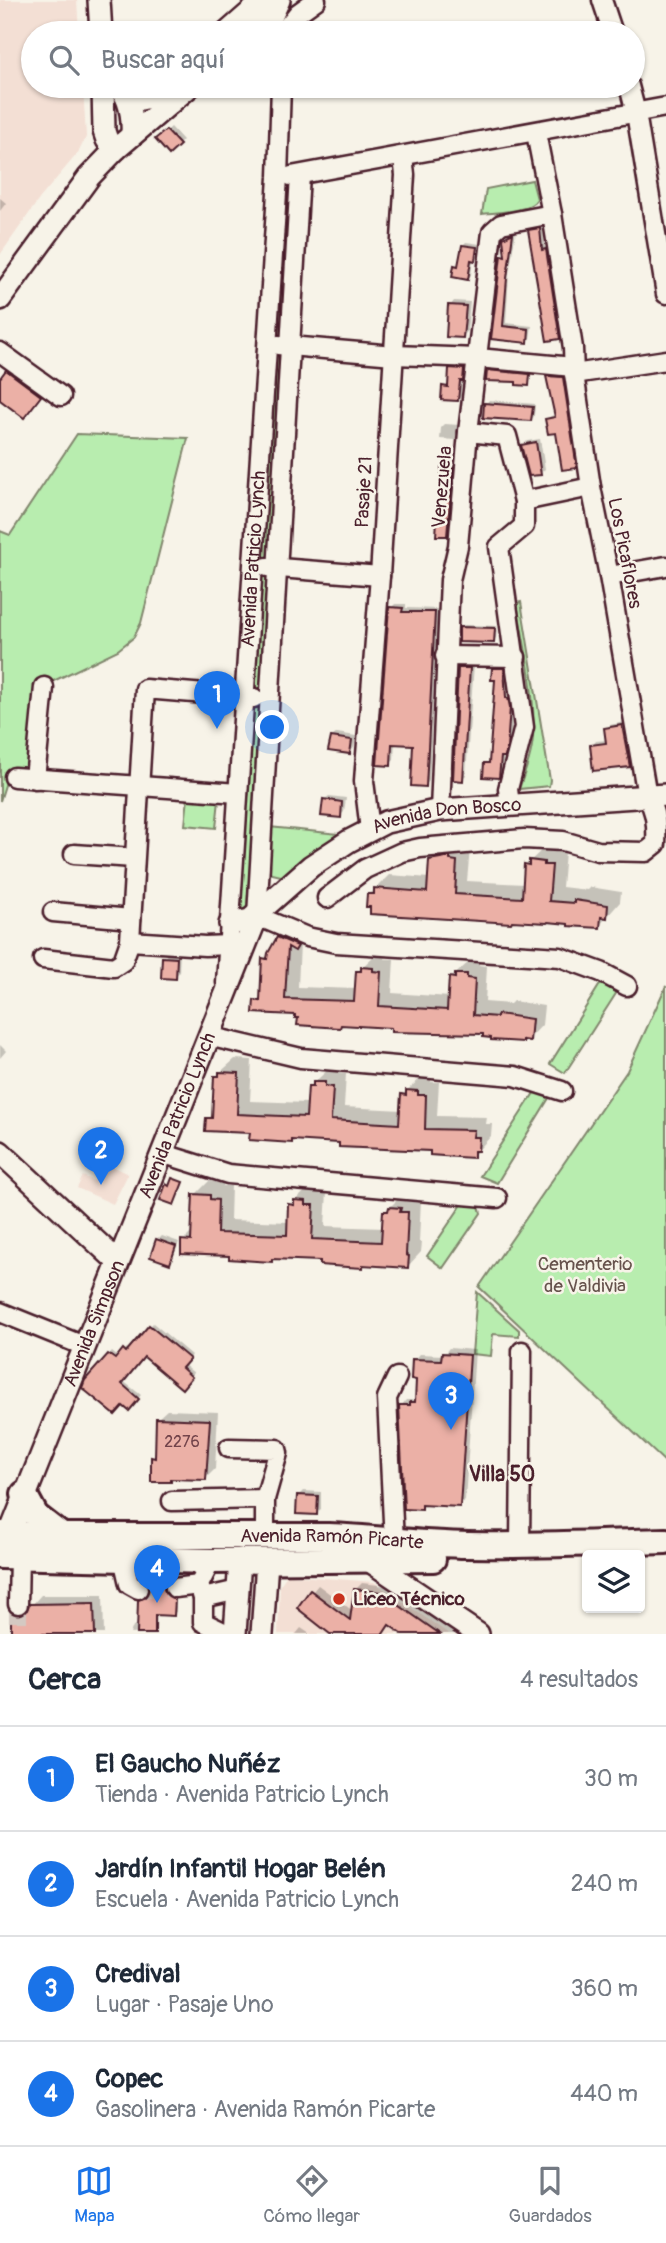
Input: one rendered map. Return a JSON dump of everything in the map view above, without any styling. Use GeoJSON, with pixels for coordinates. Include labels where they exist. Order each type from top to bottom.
{"type":"FeatureCollection","features":[{"type":"Feature","properties":{"kind":"highway"},"geometry":{"type":"LineString","coordinates":[[24,1494],[36,1516],[62,1536]]}},
{"type":"Feature","properties":{"kind":"highway","name":"Avenida Ramón Picarte"},"geometry":{"type":"LineString","coordinates":[[5,1544],[62,1536],[366,1537],[394,1542],[520,1545],[666,1541]]}},
{"type":"Feature","properties":{"kind":"highway"},"geometry":{"type":"LineString","coordinates":[[240,1559],[253,1545],[275,1536]]}},
{"type":"Feature","properties":{"kind":"highway","name":"Avenida Ramón Picarte"},"geometry":{"type":"LineString","coordinates":[[5,1544],[123,1558],[211,1561],[582,1556]]}},
{"type":"Feature","properties":{"kind":"highway"},"geometry":{"type":"LineString","coordinates":[[645,1557],[666,1557]]}},
{"type":"Feature","properties":{"kind":"main road"},"geometry":{"type":"LineString","coordinates":[[99,0],[100,21]]}},
{"type":"Feature","properties":{"kind":"main road"},"geometry":{"type":"LineString","coordinates":[[256,21],[273,14]]}},
{"type":"Feature","properties":{"kind":"main road"},"geometry":{"type":"LineString","coordinates":[[103,98],[104,131],[122,135]]}},
{"type":"Feature","properties":{"kind":"main road"},"geometry":{"type":"LineString","coordinates":[[122,98],[122,135]]}},
{"type":"Feature","properties":{"kind":"main road"},"geometry":{"type":"LineString","coordinates":[[0,279],[53,203],[157,98]]}},
{"type":"Feature","properties":{"kind":"main road"},"geometry":{"type":"LineString","coordinates":[[0,299],[122,135],[173,98]]}},
{"type":"Feature","properties":{"kind":"main road","name":"Avenida Don Bosco"},"geometry":{"type":"LineString","coordinates":[[229,934],[257,916],[311,866],[349,841],[386,822],[440,810],[656,795]]}},
{"type":"Feature","properties":{"kind":"main road","name":"Avenida Don Bosco"},"geometry":{"type":"LineString","coordinates":[[226,993],[257,916]]}},
{"type":"Feature","properties":{"kind":"main road","name":"Avenida Patricio Lynch"},"geometry":{"type":"LineString","coordinates":[[118,1262],[226,993]]}},
{"type":"Feature","properties":{"kind":"main road","name":"Avenida Simpson"},"geometry":{"type":"LineString","coordinates":[[0,1152],[118,1262],[5,1544]]}},
{"type":"Feature","properties":{"kind":"main road"},"geometry":{"type":"LineString","coordinates":[[235,1634],[240,1559]]}},
{"type":"Feature","properties":{"kind":"main road"},"geometry":{"type":"LineString","coordinates":[[367,1559],[478,1634]]}},
{"type":"Feature","properties":{"kind":"main road"},"geometry":{"type":"LineString","coordinates":[[262,1634],[267,1561]]}},
{"type":"Feature","properties":{"kind":"street"},"geometry":{"type":"LineString","coordinates":[[273,14],[299,13],[316,0]]}},
{"type":"Feature","properties":{"kind":"street"},"geometry":{"type":"LineString","coordinates":[[602,0],[609,21]]}},
{"type":"Feature","properties":{"kind":"street","name":"Avenida Patricio Lynch"},"geometry":{"type":"LineString","coordinates":[[226,993],[278,177],[281,98]]}},
{"type":"Feature","properties":{"kind":"street"},"geometry":{"type":"LineString","coordinates":[[632,98],[666,294]]}},
{"type":"Feature","properties":{"kind":"street"},"geometry":{"type":"LineString","coordinates":[[278,177],[536,133],[666,107]]}},
{"type":"Feature","properties":{"kind":"street","name":"Los Picaflores"},"geometry":{"type":"LineString","coordinates":[[327,898],[365,869],[402,852],[420,848],[537,839],[563,841],[598,851],[646,852],[656,845],[657,828],[653,807],[656,795],[591,487],[573,348],[536,133]]}},
{"type":"Feature","properties":{"kind":"street","name":"Pasaje 21"},"geometry":{"type":"LineString","coordinates":[[370,830],[364,781],[394,355],[405,175],[403,156]]}},
{"type":"Feature","properties":{"kind":"street","name":"Avenida Patricio Lynch"},"geometry":{"type":"LineString","coordinates":[[257,916],[300,175]]}},
{"type":"Feature","properties":{"kind":"street","name":"Venezuela"},"geometry":{"type":"LineString","coordinates":[[440,810],[450,580],[458,547],[468,432],[492,232],[501,224],[552,214]]}},
{"type":"Feature","properties":{"kind":"street"},"geometry":{"type":"LineString","coordinates":[[267,345],[394,355],[478,358],[574,370],[666,360]]}},
{"type":"Feature","properties":{"kind":"street"},"geometry":{"type":"LineString","coordinates":[[0,352],[61,396]]}},
{"type":"Feature","properties":{"kind":"street"},"geometry":{"type":"LineString","coordinates":[[468,432],[507,436],[524,501],[524,526],[499,547],[524,727],[508,789],[510,805]]}},
{"type":"Feature","properties":{"kind":"street"},"geometry":{"type":"LineString","coordinates":[[524,501],[591,487]]}},
{"type":"Feature","properties":{"kind":"street"},"geometry":{"type":"LineString","coordinates":[[253,566],[380,576]]}},
{"type":"Feature","properties":{"kind":"street"},"geometry":{"type":"LineString","coordinates":[[609,576],[666,566]]}},
{"type":"Feature","properties":{"kind":"street"},"geometry":{"type":"LineString","coordinates":[[445,656],[516,657]]}},
{"type":"Feature","properties":{"kind":"street"},"geometry":{"type":"LineString","coordinates":[[35,779],[44,687]]}},
{"type":"Feature","properties":{"kind":"street"},"geometry":{"type":"LineString","coordinates":[[43,959],[114,967],[123,961],[130,941],[145,689],[268,699]]}},
{"type":"Feature","properties":{"kind":"street"},"geometry":{"type":"LineString","coordinates":[[15,777],[239,793]]}},
{"type":"Feature","properties":{"kind":"street"},"geometry":{"type":"LineString","coordinates":[[74,854],[134,858]]}},
{"type":"Feature","properties":{"kind":"street"},"geometry":{"type":"LineString","coordinates":[[53,912],[131,919]]}},
{"type":"Feature","properties":{"kind":"street"},"geometry":{"type":"LineString","coordinates":[[257,916],[307,937],[336,943],[560,957],[601,972],[627,986]]}},
{"type":"Feature","properties":{"kind":"street"},"geometry":{"type":"LineString","coordinates":[[130,941],[205,946],[229,934]]}},
{"type":"Feature","properties":{"kind":"street"},"geometry":{"type":"LineString","coordinates":[[208,1037],[301,1058],[515,1076],[562,1091]]}},
{"type":"Feature","properties":{"kind":"street"},"geometry":{"type":"LineString","coordinates":[[161,1153],[228,1174],[497,1198]]}},
{"type":"Feature","properties":{"kind":"street"},"geometry":{"type":"LineString","coordinates":[[0,1312],[84,1346]]}},
{"type":"Feature","properties":{"kind":"street"},"geometry":{"type":"LineString","coordinates":[[520,1545],[522,1350]]}},
{"type":"Feature","properties":{"kind":"street"},"geometry":{"type":"LineString","coordinates":[[394,1542],[387,1398],[397,1377]]}},
{"type":"Feature","properties":{"kind":"street"},"geometry":{"type":"LineString","coordinates":[[229,1448],[276,1449],[278,1453],[265,1499],[275,1536]]}},
{"type":"Feature","properties":{"kind":"street"},"geometry":{"type":"LineString","coordinates":[[172,1502],[265,1499]]}},
{"type":"Feature","properties":{"kind":"street"},"geometry":{"type":"LineString","coordinates":[[5,1544],[18,1604]]}},
{"type":"Feature","properties":{"kind":"street"},"geometry":{"type":"LineString","coordinates":[[123,1558],[129,1584],[138,1589]]}},
{"type":"Feature","properties":{"kind":"street"},"geometry":{"type":"LineString","coordinates":[[211,1561],[201,1591],[203,1622],[228,1634]]}},
{"type":"Feature","properties":{"kind":"street"},"geometry":{"type":"LineString","coordinates":[[175,1588],[201,1591],[238,1590]]}},
{"type":"Feature","properties":{"kind":"shaded area"},"geometry":{"type":"Polygon","coordinates":[[[0,0],[77,0],[78,21],[21,21],[21,98],[84,98],[86,137],[78,153],[40,198],[0,255],[0,0]]]}},
{"type":"Feature","properties":{"kind":"shaded area"},"geometry":{"type":"Polygon","coordinates":[[[103,1162],[128,1174],[113,1204],[77,1188],[83,1176],[94,1181],[103,1162]]]}},
{"type":"Feature","properties":{"kind":"shaded area","name":"Liceo Técnico"},"geometry":{"type":"Polygon","coordinates":[[[287,1575],[374,1582],[449,1634],[278,1634],[280,1585],[287,1575]]]}},
{"type":"Feature","properties":{"kind":"green space"},"geometry":{"type":"Polygon","coordinates":[[[532,180],[537,199],[528,207],[482,214],[486,189],[532,180]]]}},
{"type":"Feature","properties":{"kind":"green space"},"geometry":{"type":"Polygon","coordinates":[[[292,192],[284,334],[278,338],[285,193],[292,192]]]}},
{"type":"Feature","properties":{"kind":"green space"},"geometry":{"type":"Polygon","coordinates":[[[277,354],[282,358],[270,558],[266,560],[262,555],[273,357],[277,354]]]}},
{"type":"Feature","properties":{"kind":"green space"},"geometry":{"type":"Polygon","coordinates":[[[77,434],[188,438],[141,623],[134,637],[118,650],[39,688],[30,773],[10,769],[0,801],[0,531],[10,535],[77,434]]]}},
{"type":"Feature","properties":{"kind":"green space"},"geometry":{"type":"Polygon","coordinates":[[[267,575],[269,579],[262,685],[258,689],[253,683],[260,578],[267,575]]]}},
{"type":"Feature","properties":{"kind":"green space"},"geometry":{"type":"Polygon","coordinates":[[[521,602],[550,780],[549,786],[519,789],[533,737],[529,670],[517,603],[521,602]]]}},
{"type":"Feature","properties":{"kind":"green space"},"geometry":{"type":"Polygon","coordinates":[[[254,705],[258,705],[260,713],[247,910],[242,911],[238,905],[254,705]]]}},
{"type":"Feature","properties":{"kind":"green space"},"geometry":{"type":"Polygon","coordinates":[[[188,798],[219,800],[216,828],[185,825],[188,798]]]}},
{"type":"Feature","properties":{"kind":"green space"},"geometry":{"type":"Polygon","coordinates":[[[269,827],[339,834],[285,877],[264,872],[269,827]]]}},
{"type":"Feature","properties":{"kind":"green space"},"geometry":{"type":"Polygon","coordinates":[[[604,982],[614,986],[617,992],[565,1073],[550,1064],[604,982]]]}},
{"type":"Feature","properties":{"kind":"green space","name":"Cementerio de Valdivia"},"geometry":{"type":"Polygon","coordinates":[[[666,986],[666,1463],[479,1287],[627,1071],[666,986]]]}},
{"type":"Feature","properties":{"kind":"green space"},"geometry":{"type":"Polygon","coordinates":[[[536,1090],[549,1098],[497,1183],[480,1176],[536,1090]]]}},
{"type":"Feature","properties":{"kind":"green space"},"geometry":{"type":"Polygon","coordinates":[[[465,1200],[478,1203],[481,1213],[443,1268],[427,1256],[465,1200]]]}},
{"type":"Feature","properties":{"kind":"green space"},"geometry":{"type":"Polygon","coordinates":[[[477,1292],[519,1330],[519,1336],[493,1334],[491,1356],[472,1354],[477,1292]]]}},
{"type":"Feature","properties":{"kind":"building"},"geometry":{"type":"Polygon","coordinates":[[[166,130],[180,145],[169,155],[155,139],[166,130]]]}},
{"type":"Feature","properties":{"kind":"building"},"geometry":{"type":"Polygon","coordinates":[[[540,228],[542,250],[546,249],[560,339],[547,341],[528,230],[540,228]]]}},
{"type":"Feature","properties":{"kind":"building"},"geometry":{"type":"Polygon","coordinates":[[[513,233],[503,326],[529,329],[528,343],[491,339],[501,255],[505,256],[503,238],[513,233]]]}},
{"type":"Feature","properties":{"kind":"building"},"geometry":{"type":"Polygon","coordinates":[[[462,245],[477,247],[475,261],[471,260],[468,280],[452,277],[454,265],[458,266],[462,245]]]}},
{"type":"Feature","properties":{"kind":"building"},"geometry":{"type":"Polygon","coordinates":[[[448,305],[466,306],[463,338],[446,337],[448,305]]]}},
{"type":"Feature","properties":{"kind":"building"},"geometry":{"type":"Polygon","coordinates":[[[449,368],[464,369],[458,401],[441,400],[442,386],[448,387],[449,368]]]}},
{"type":"Feature","properties":{"kind":"building"},"geometry":{"type":"Polygon","coordinates":[[[6,370],[41,396],[24,418],[0,400],[0,378],[6,370]]]}},
{"type":"Feature","properties":{"kind":"building"},"geometry":{"type":"Polygon","coordinates":[[[487,370],[530,374],[529,386],[516,385],[516,382],[486,381],[487,370]]]}},
{"type":"Feature","properties":{"kind":"building"},"geometry":{"type":"Polygon","coordinates":[[[546,376],[563,377],[577,468],[562,470],[556,433],[548,434],[545,419],[555,417],[546,376]]]}},
{"type":"Feature","properties":{"kind":"building"},"geometry":{"type":"Polygon","coordinates":[[[484,403],[533,407],[531,421],[483,418],[484,403]]]}},
{"type":"Feature","properties":{"kind":"building"},"geometry":{"type":"Polygon","coordinates":[[[536,442],[541,475],[529,476],[521,445],[536,442]]]}},
{"type":"Feature","properties":{"kind":"building"},"geometry":{"type":"Polygon","coordinates":[[[441,467],[453,468],[447,536],[436,536],[438,503],[441,504],[441,467]]]}},
{"type":"Feature","properties":{"kind":"building"},"geometry":{"type":"Polygon","coordinates":[[[389,607],[403,608],[402,612],[435,612],[426,787],[411,786],[413,745],[392,744],[391,766],[377,765],[389,607]]]}},
{"type":"Feature","properties":{"kind":"building"},"geometry":{"type":"Polygon","coordinates":[[[459,627],[495,628],[494,643],[459,642],[459,627]]]}},
{"type":"Feature","properties":{"kind":"building"},"geometry":{"type":"Polygon","coordinates":[[[458,668],[470,668],[463,781],[453,780],[458,668]]]}},
{"type":"Feature","properties":{"kind":"building"},"geometry":{"type":"Polygon","coordinates":[[[492,668],[504,668],[506,698],[510,707],[507,748],[505,757],[501,757],[499,778],[483,777],[484,763],[489,763],[495,680],[491,680],[492,668]]]}},
{"type":"Feature","properties":{"kind":"building"},"geometry":{"type":"Polygon","coordinates":[[[622,725],[630,767],[593,771],[590,745],[606,743],[604,728],[622,725]]]}},
{"type":"Feature","properties":{"kind":"building"},"geometry":{"type":"Polygon","coordinates":[[[331,737],[352,740],[350,754],[328,751],[331,737]]]}},
{"type":"Feature","properties":{"kind":"building"},"geometry":{"type":"Polygon","coordinates":[[[323,799],[342,802],[341,818],[321,816],[323,799]]]}},
{"type":"Feature","properties":{"kind":"building"},"geometry":{"type":"Polygon","coordinates":[[[446,857],[457,861],[455,894],[522,898],[524,864],[529,865],[529,860],[544,862],[544,865],[552,865],[549,901],[574,903],[574,900],[608,905],[607,918],[601,917],[600,928],[548,922],[511,923],[370,914],[370,907],[366,907],[367,894],[374,894],[374,888],[427,892],[429,860],[446,857]]]}},
{"type":"Feature","properties":{"kind":"building"},"geometry":{"type":"Polygon","coordinates":[[[277,937],[298,946],[295,951],[288,947],[285,999],[354,1001],[356,971],[361,971],[361,967],[381,972],[379,1006],[447,1010],[449,977],[467,974],[467,978],[475,979],[473,1015],[497,1017],[498,1014],[532,1019],[530,1041],[491,1040],[483,1037],[483,1034],[391,1032],[391,1028],[297,1025],[298,1018],[295,1018],[295,1015],[253,1013],[254,1000],[260,1001],[262,958],[267,959],[277,937]]]}},
{"type":"Feature","properties":{"kind":"building"},"geometry":{"type":"Polygon","coordinates":[[[162,957],[177,958],[176,979],[161,978],[162,957]]]}},
{"type":"Feature","properties":{"kind":"building"},"geometry":{"type":"Polygon","coordinates":[[[219,1072],[239,1073],[237,1114],[306,1117],[308,1086],[313,1086],[313,1082],[325,1082],[325,1086],[333,1087],[331,1120],[399,1124],[401,1094],[406,1095],[406,1090],[418,1091],[418,1095],[426,1095],[425,1129],[474,1130],[473,1137],[479,1137],[478,1151],[474,1151],[474,1158],[457,1157],[430,1155],[430,1151],[339,1147],[339,1143],[249,1140],[250,1133],[205,1131],[206,1118],[212,1118],[214,1076],[219,1076],[219,1072]]]}},
{"type":"Feature","properties":{"kind":"building"},"geometry":{"type":"Polygon","coordinates":[[[172,1178],[183,1182],[174,1205],[160,1200],[166,1184],[169,1186],[172,1178]]]}},
{"type":"Feature","properties":{"kind":"building"},"geometry":{"type":"Polygon","coordinates":[[[193,1194],[210,1195],[210,1199],[218,1200],[217,1233],[287,1235],[288,1204],[294,1205],[294,1200],[314,1205],[312,1239],[381,1242],[383,1211],[388,1211],[389,1207],[401,1208],[400,1212],[408,1212],[408,1268],[363,1265],[363,1268],[320,1265],[320,1261],[272,1259],[272,1262],[229,1259],[229,1256],[181,1254],[181,1240],[191,1241],[193,1194]]]}},
{"type":"Feature","properties":{"kind":"building"},"geometry":{"type":"Polygon","coordinates":[[[156,1239],[176,1246],[170,1264],[150,1257],[156,1239]]]}},
{"type":"Feature","properties":{"kind":"building"},"geometry":{"type":"Polygon","coordinates":[[[149,1325],[190,1359],[182,1368],[192,1377],[182,1389],[144,1357],[122,1384],[139,1399],[129,1411],[123,1406],[115,1415],[82,1388],[85,1380],[108,1354],[115,1359],[123,1349],[126,1352],[149,1325]]]}},
{"type":"Feature","properties":{"kind":"building"},"geometry":{"type":"Polygon","coordinates":[[[442,1353],[470,1355],[460,1507],[422,1505],[422,1510],[404,1509],[399,1405],[415,1402],[416,1380],[411,1379],[412,1359],[441,1360],[442,1353]]]}},
{"type":"Feature","properties":{"kind":"building"},"geometry":{"type":"Polygon","coordinates":[[[156,1418],[210,1420],[206,1480],[171,1479],[171,1482],[151,1482],[151,1457],[155,1458],[156,1418]]]}},
{"type":"Feature","properties":{"kind":"building"},"geometry":{"type":"Polygon","coordinates":[[[297,1495],[318,1496],[317,1515],[296,1514],[297,1495]]]}},
{"type":"Feature","properties":{"kind":"building"},"geometry":{"type":"Polygon","coordinates":[[[144,1580],[167,1580],[164,1589],[166,1594],[175,1599],[174,1616],[155,1615],[155,1634],[137,1634],[138,1600],[144,1598],[149,1589],[144,1580]]]}},
{"type":"Feature","properties":{"kind":"building"},"geometry":{"type":"Polygon","coordinates":[[[354,1589],[380,1592],[440,1634],[402,1634],[389,1625],[383,1634],[330,1634],[297,1608],[310,1590],[350,1620],[354,1589]]]}},
{"type":"Feature","properties":{"kind":"building"},"geometry":{"type":"Polygon","coordinates":[[[94,1603],[95,1634],[11,1634],[11,1612],[23,1614],[29,1604],[94,1603]]]}},
{"type":"Feature","properties":{"kind":"tunnel"},"geometry":{"type":"LineString","coordinates":[[138,1589],[175,1588]]}},
{"type":"Feature","properties":{"kind":"tunnel"},"geometry":{"type":"LineString","coordinates":[[18,1604],[18,1634]]}},
{"type":"Feature","properties":{"kind":"place","name":"El Gaucho Nuñéz"},"geometry":{"type":"Point","coordinates":[217,729]}},
{"type":"Feature","properties":{"kind":"place","name":"Jardín Infantil Hogar Belén"},"geometry":{"type":"Point","coordinates":[101,1185]}},
{"type":"Feature","properties":{"kind":"place","name":"Credival"},"geometry":{"type":"Point","coordinates":[451,1430]}},
{"type":"Feature","properties":{"kind":"place","name":"Liceo Técnico"},"geometry":{"type":"Point","coordinates":[339,1599]}},
{"type":"Feature","properties":{"kind":"place","name":"Copec"},"geometry":{"type":"Point","coordinates":[157,1603]}},
{"type":"Feature","properties":{"kind":"district","name":"Villa 50"},"geometry":{"type":"Point","coordinates":[502,1474]}}]}
